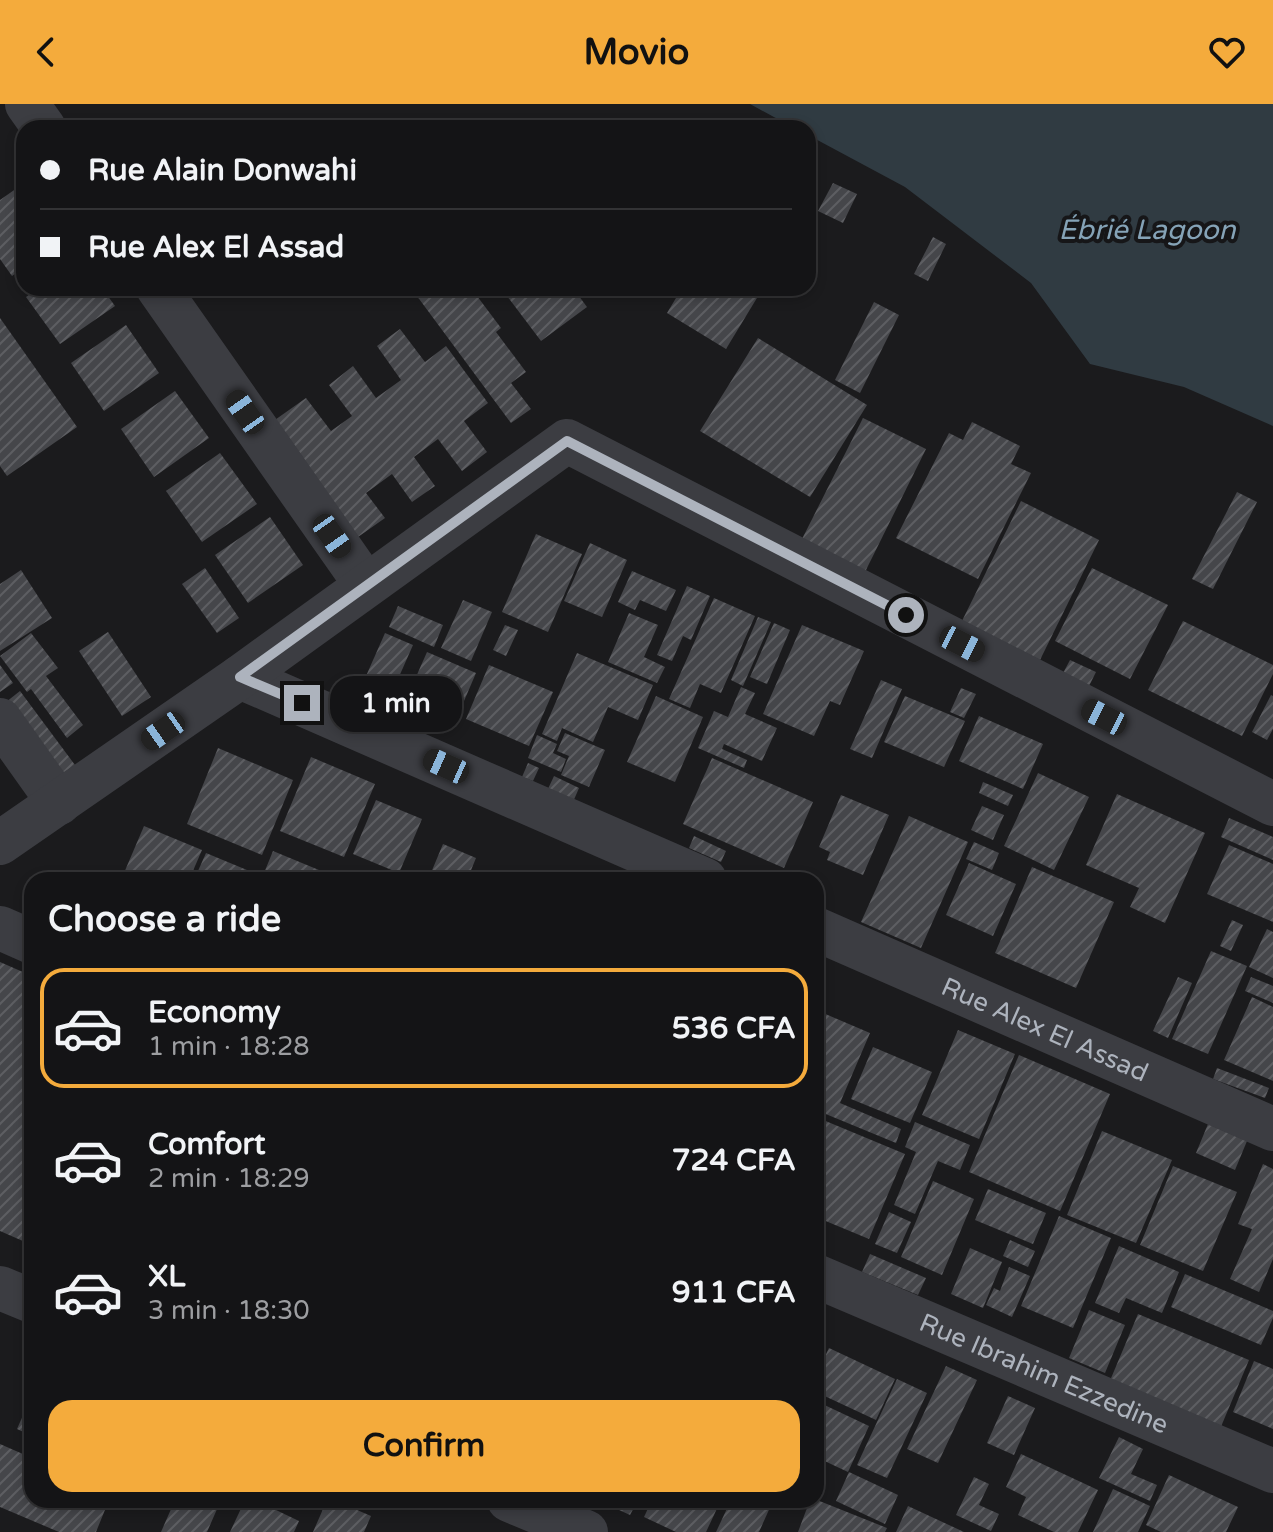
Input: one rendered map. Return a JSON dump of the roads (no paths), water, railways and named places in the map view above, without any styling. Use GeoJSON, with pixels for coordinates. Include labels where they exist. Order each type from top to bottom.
{"type":"FeatureCollection","features":[{"type":"Feature","properties":{"kind":"street"},"geometry":{"type":"LineString","coordinates":[[164,296],[366,585]]}},
{"type":"Feature","properties":{"kind":"street"},"geometry":{"type":"LineString","coordinates":[[0,843],[54,815],[567,441],[1273,804]]}},
{"type":"Feature","properties":{"kind":"street"},"geometry":{"type":"LineString","coordinates":[[240,677],[687,872]]}},
{"type":"Feature","properties":{"kind":"street"},"geometry":{"type":"LineString","coordinates":[[0,720],[54,815]]}},
{"type":"Feature","properties":{"kind":"street"},"geometry":{"type":"LineString","coordinates":[[0,928],[24,938]]}},
{"type":"Feature","properties":{"kind":"street","name":"Rue Alex El Assad"},"geometry":{"type":"LineString","coordinates":[[824,933],[1273,1129]]}},
{"type":"Feature","properties":{"kind":"street","name":"Rue Ibrahim Ezzedine"},"geometry":{"type":"LineString","coordinates":[[824,1279],[1273,1471]]}},
{"type":"Feature","properties":{"kind":"street"},"geometry":{"type":"LineString","coordinates":[[0,1288],[24,1298]]}},
{"type":"Feature","properties":{"kind":"street"},"geometry":{"type":"LineString","coordinates":[[528,1508],[586,1532]]}},
{"type":"Feature","properties":{"kind":"water","name":"Ébrié Lagoon"},"geometry":{"type":"Polygon","coordinates":[[[750,104],[1273,104],[1273,426],[1184,387],[1090,364],[1031,283],[905,187],[816,139],[816,120],[779,120],[750,104]]]}}]}
